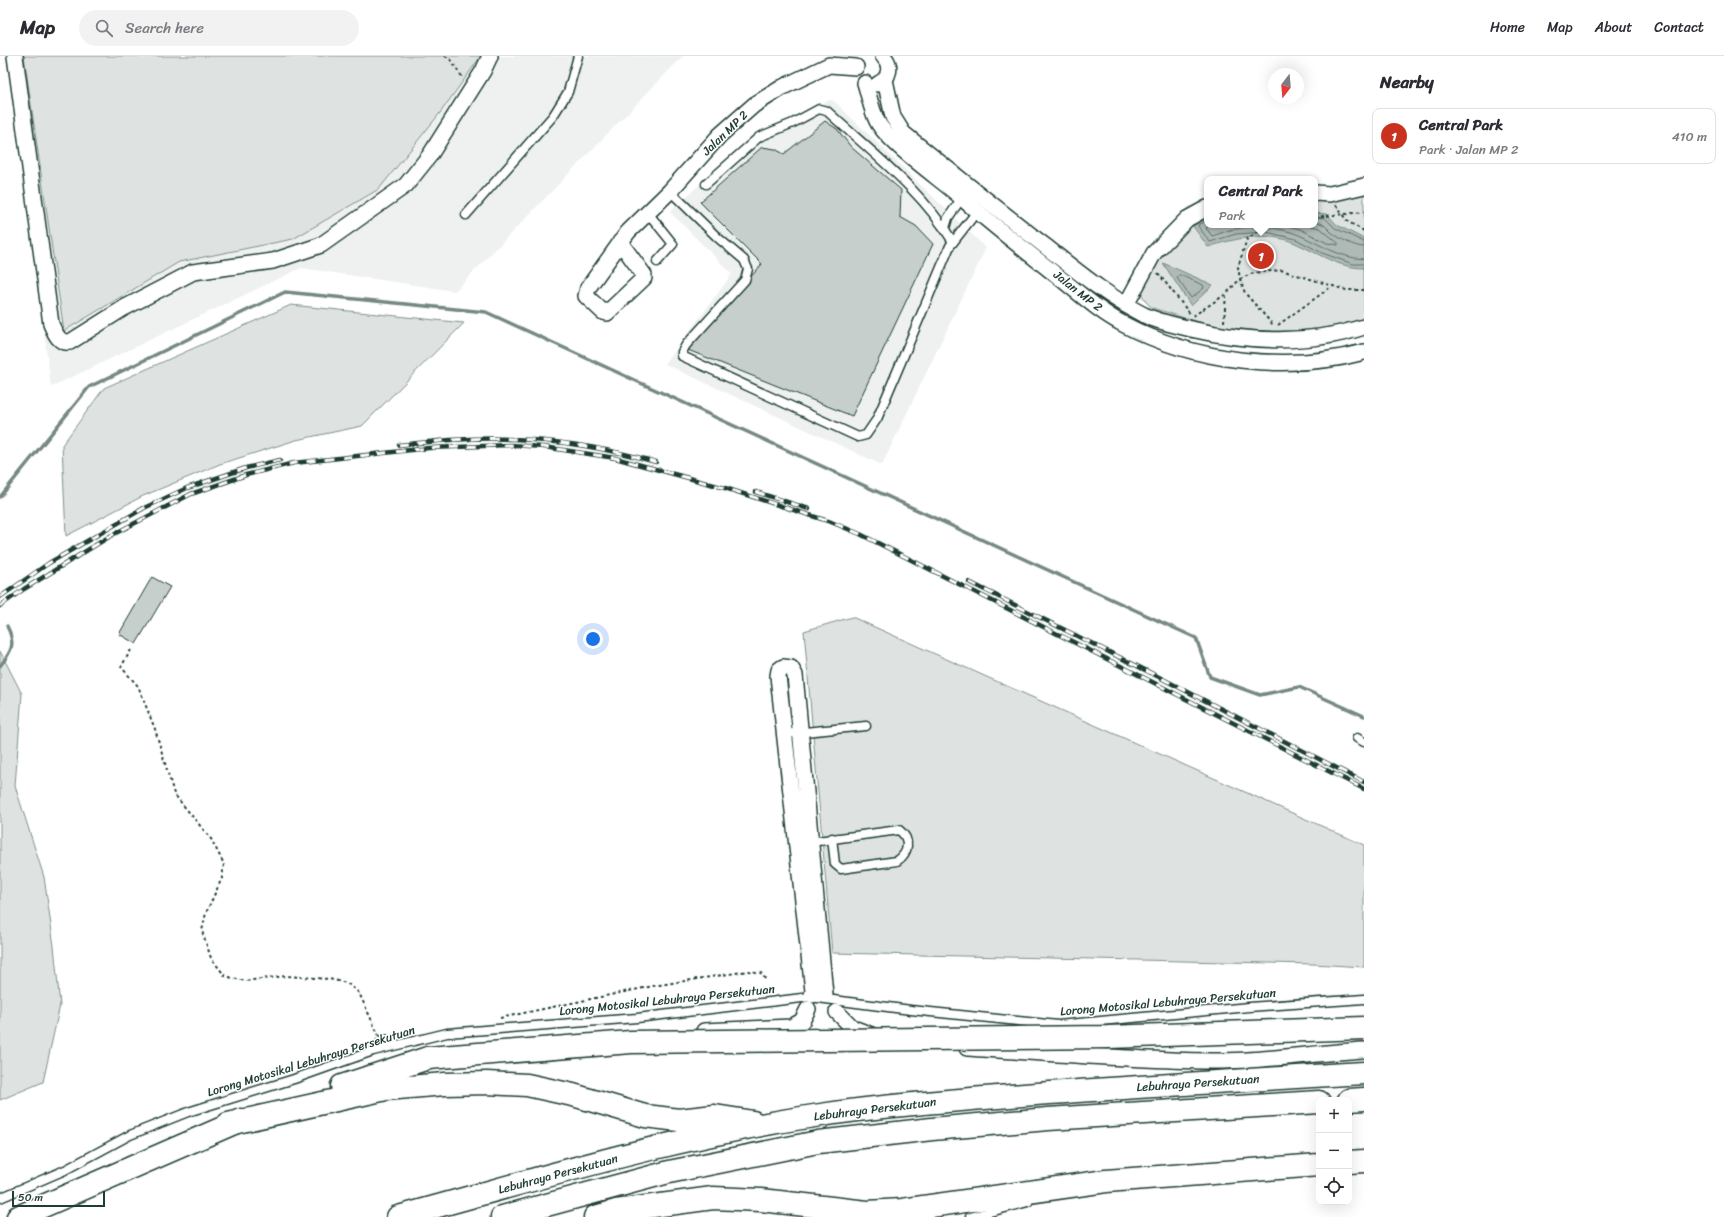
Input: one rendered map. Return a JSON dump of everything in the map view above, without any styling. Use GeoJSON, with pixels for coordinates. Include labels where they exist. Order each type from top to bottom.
{"type":"FeatureCollection","features":[{"type":"Feature","properties":{"kind":"highway"},"geometry":{"type":"LineString","coordinates":[[18,1217],[228,1124],[428,1058],[630,1042],[1077,1037],[1364,1028]]}},
{"type":"Feature","properties":{"kind":"highway","name":"Lebuhraya Persekutuan"},"geometry":{"type":"LineString","coordinates":[[398,1217],[653,1149],[765,1124],[815,1116],[907,1104],[1075,1091],[1364,1073]]}},
{"type":"Feature","properties":{"kind":"highway"},"geometry":{"type":"LineString","coordinates":[[228,1124],[386,1089],[445,1084],[487,1083],[527,1085],[573,1094],[645,1116],[679,1120],[715,1116],[765,1124]]}},
{"type":"Feature","properties":{"kind":"highway"},"geometry":{"type":"LineString","coordinates":[[1352,1100],[1364,1099]]}},
{"type":"Feature","properties":{"kind":"highway"},"geometry":{"type":"LineString","coordinates":[[502,1217],[669,1172],[818,1142],[932,1129],[1040,1120],[1316,1102]]}},
{"type":"Feature","properties":{"kind":"highway"},"geometry":{"type":"LineString","coordinates":[[1352,1162],[1364,1161]]}},
{"type":"Feature","properties":{"kind":"highway"},"geometry":{"type":"LineString","coordinates":[[595,1217],[616,1211],[713,1198],[761,1200],[867,1212],[902,1210],[1106,1181],[1316,1164]]}},
{"type":"Feature","properties":{"kind":"street"},"geometry":{"type":"LineString","coordinates":[[15,56],[51,324],[58,338],[66,343],[70,342],[124,308],[193,272],[272,261],[321,245],[406,186],[430,155],[490,56]]}},
{"type":"Feature","properties":{"kind":"street"},"geometry":{"type":"LineString","coordinates":[[865,83],[872,85],[879,84],[885,80],[889,72],[888,58]]}},
{"type":"Feature","properties":{"kind":"street","name":"Jalan MP 2"},"geometry":{"type":"LineString","coordinates":[[620,242],[670,191],[720,135],[754,105],[783,87],[829,65],[859,62],[857,74],[865,83],[877,122],[890,138],[966,192],[985,198],[1043,245],[1121,302],[1146,315],[1169,324],[1210,333],[1257,340],[1304,339],[1351,331],[1364,327]]}},
{"type":"Feature","properties":{"kind":"street","name":"Jalan MP 2"},"geometry":{"type":"LineString","coordinates":[[885,80],[894,117],[903,133],[966,192],[977,212],[1096,307],[1124,324],[1166,343],[1205,354],[1256,361],[1306,361],[1364,352]]}},
{"type":"Feature","properties":{"kind":"street"},"geometry":{"type":"LineString","coordinates":[[1322,194],[1364,186]]}},
{"type":"Feature","properties":{"kind":"street"},"geometry":{"type":"LineString","coordinates":[[1121,302],[1154,252],[1187,219],[1204,210]]}},
{"type":"Feature","properties":{"kind":"street"},"geometry":{"type":"LineString","coordinates":[[384,1072],[399,1059],[429,1051],[482,1044],[597,1036],[791,1027],[802,1021],[815,999],[803,842],[800,733],[794,675],[791,668],[787,667],[779,670],[778,674],[784,734],[803,842]]}},
{"type":"Feature","properties":{"kind":"street"},"geometry":{"type":"LineString","coordinates":[[837,1012],[853,1028],[873,1036],[927,1046],[1211,1061],[1270,1058],[1324,1052],[1364,1050]]}},
{"type":"Feature","properties":{"kind":"lane"},"geometry":{"type":"LineString","coordinates":[[466,215],[553,116],[568,92],[578,56]]}},
{"type":"Feature","properties":{"kind":"lane"},"geometry":{"type":"LineString","coordinates":[[706,184],[759,136],[793,123],[819,109],[827,111],[906,184],[945,228],[953,242]]}},
{"type":"Feature","properties":{"kind":"lane"},"geometry":{"type":"LineString","coordinates":[[670,191],[717,237],[744,260],[748,269],[745,280],[686,345],[682,352],[682,356],[858,437],[866,435],[876,419],[953,242],[977,212],[985,198]]}},
{"type":"Feature","properties":{"kind":"lane"},"geometry":{"type":"LineString","coordinates":[[945,228],[948,218],[966,192]]}},
{"type":"Feature","properties":{"kind":"lane"},"geometry":{"type":"LineString","coordinates":[[648,213],[673,244],[657,262]]}},
{"type":"Feature","properties":{"kind":"lane"},"geometry":{"type":"LineString","coordinates":[[784,734],[866,726]]}},
{"type":"Feature","properties":{"kind":"lane"},"geometry":{"type":"LineString","coordinates":[[803,842],[832,838],[899,830],[904,834],[908,841],[907,850],[904,857],[897,862],[841,869],[835,864],[832,838]]}},
{"type":"Feature","properties":{"kind":"lane","name":"Lorong Motosikal Lebuhraya Persekutuan"},"geometry":{"type":"LineString","coordinates":[[0,1198],[65,1170],[130,1136],[170,1119],[374,1051],[460,1031],[637,1018],[810,997],[911,1010],[1058,1025],[1249,1007],[1364,999]]}},
{"type":"Feature","properties":{"kind":"lane"},"geometry":{"type":"LineString","coordinates":[[1352,1168],[1364,1167]]}},
{"type":"Feature","properties":{"kind":"lane"},"geometry":{"type":"LineString","coordinates":[[970,1217],[1090,1188],[1316,1171]]}},
{"type":"Feature","properties":{"kind":"path"},"geometry":{"type":"LineString","coordinates":[[445,56],[450,58],[470,91]]}},
{"type":"Feature","properties":{"kind":"path"},"geometry":{"type":"LineString","coordinates":[[1322,194],[1342,215],[1364,231]]}},
{"type":"Feature","properties":{"kind":"path"},"geometry":{"type":"LineString","coordinates":[[1318,218],[1364,212]]}},
{"type":"Feature","properties":{"kind":"path"},"geometry":{"type":"LineString","coordinates":[[1264,228],[1247,239],[1238,267],[1245,293],[1275,327]]}},
{"type":"Feature","properties":{"kind":"path"},"geometry":{"type":"LineString","coordinates":[[1149,261],[1192,316],[1199,318]]}},
{"type":"Feature","properties":{"kind":"path"},"geometry":{"type":"LineString","coordinates":[[1192,316],[1226,294],[1240,279],[1253,273],[1281,270],[1346,290],[1364,290]]}},
{"type":"Feature","properties":{"kind":"path"},"geometry":{"type":"LineString","coordinates":[[1275,327],[1331,286]]}},
{"type":"Feature","properties":{"kind":"path"},"geometry":{"type":"LineString","coordinates":[[1218,322],[1224,323],[1226,294]]}},
{"type":"Feature","properties":{"kind":"path"},"geometry":{"type":"LineString","coordinates":[[1269,327],[1285,326]]}},
{"type":"Feature","properties":{"kind":"path"},"geometry":{"type":"LineString","coordinates":[[131,650],[121,667],[138,686],[155,729],[174,794],[211,839],[224,864],[222,878],[206,912],[202,931],[211,958],[224,976],[245,981],[286,976],[329,979],[346,983],[359,993],[378,1036],[374,1051]]}},
{"type":"Feature","properties":{"kind":"path"},"geometry":{"type":"LineString","coordinates":[[498,1018],[652,986],[748,970],[761,973],[766,980]]}},
{"type":"Feature","properties":{"kind":"path"},"geometry":{"type":"LineString","coordinates":[[378,1036],[394,1035]]}},
{"type":"Feature","properties":{"kind":"shaded area"},"geometry":{"type":"Polygon","coordinates":[[[9,56],[683,56],[455,291],[301,268],[51,387],[9,56]]]}},
{"type":"Feature","properties":{"kind":"shaded area"},"geometry":{"type":"Polygon","coordinates":[[[24,56],[481,56],[440,113],[379,189],[293,239],[179,262],[64,331],[24,56]]]}},
{"type":"Feature","properties":{"kind":"shaded area"},"geometry":{"type":"Polygon","coordinates":[[[830,100],[834,101],[986,248],[882,465],[665,364],[732,274],[670,212],[754,134],[830,100]]]}},
{"type":"Feature","properties":{"kind":"shaded area"},"geometry":{"type":"Polygon","coordinates":[[[1364,193],[1364,318],[1318,329],[1293,331],[1268,331],[1218,326],[1194,321],[1151,307],[1139,290],[1149,268],[1190,221],[1204,215],[1204,228],[1318,228],[1318,199],[1326,200],[1364,193]]]}},
{"type":"Feature","properties":{"kind":"shaded area"},"geometry":{"type":"Polygon","coordinates":[[[291,305],[464,323],[362,426],[296,440],[220,464],[143,496],[66,536],[62,445],[104,388],[291,305]]]}},
{"type":"Feature","properties":{"kind":"shaded area"},"geometry":{"type":"Polygon","coordinates":[[[852,617],[1364,845],[1364,967],[1313,964],[832,953],[804,631],[852,617]]]}},
{"type":"Feature","properties":{"kind":"shaded area"},"geometry":{"type":"Polygon","coordinates":[[[0,651],[22,694],[15,786],[44,877],[54,946],[60,1005],[43,1082],[0,1100],[0,651]]]}},
{"type":"Feature","properties":{"kind":"water"},"geometry":{"type":"Polygon","coordinates":[[[1318,213],[1327,214],[1337,225],[1364,239],[1364,268],[1345,266],[1295,243],[1274,237],[1252,237],[1208,247],[1190,222],[1204,218],[1204,228],[1318,228],[1318,213]]]}},
{"type":"Feature","properties":{"kind":"water"},"geometry":{"type":"Polygon","coordinates":[[[1163,263],[1213,285],[1191,306],[1163,263]]]}},
{"type":"Feature","properties":{"kind":"building"},"geometry":{"type":"Polygon","coordinates":[[[825,121],[837,129],[851,147],[901,190],[900,217],[916,226],[933,244],[852,416],[688,350],[762,264],[700,202],[762,147],[775,149],[784,154],[825,121]]]}},
{"type":"Feature","properties":{"kind":"building"},"geometry":{"type":"Polygon","coordinates":[[[152,577],[170,587],[136,644],[119,634],[152,577]]]}},
{"type":"Feature","properties":{"kind":"waterway"},"geometry":{"type":"LineString","coordinates":[[0,497],[89,387],[285,292],[486,312],[1196,638],[1210,677],[1260,695],[1299,687],[1364,716]]}},
{"type":"Feature","properties":{"kind":"waterway"},"geometry":{"type":"LineString","coordinates":[[0,666],[10,651],[12,643],[7,626]]}},
{"type":"Feature","properties":{"kind":"railway"},"geometry":{"type":"LineString","coordinates":[[399,445],[470,439],[549,441],[621,453],[656,462]]}},
{"type":"Feature","properties":{"kind":"railway"},"geometry":{"type":"LineString","coordinates":[[0,606],[24,589],[112,535],[191,494],[246,475],[294,463],[429,448],[510,445],[544,447],[615,458],[725,488],[831,522],[860,534],[1364,789]]}},
{"type":"Feature","properties":{"kind":"railway"},"geometry":{"type":"LineString","coordinates":[[0,597],[49,563],[144,508],[187,488],[246,468],[280,460]]}},
{"type":"Feature","properties":{"kind":"railway"},"geometry":{"type":"LineString","coordinates":[[756,492],[809,509]]}},
{"type":"Feature","properties":{"kind":"railway"},"geometry":{"type":"LineString","coordinates":[[969,582],[1364,782]]}},
{"type":"Feature","properties":{"kind":"place","name":"Central Park"},"geometry":{"type":"Point","coordinates":[1261,256]}}]}
